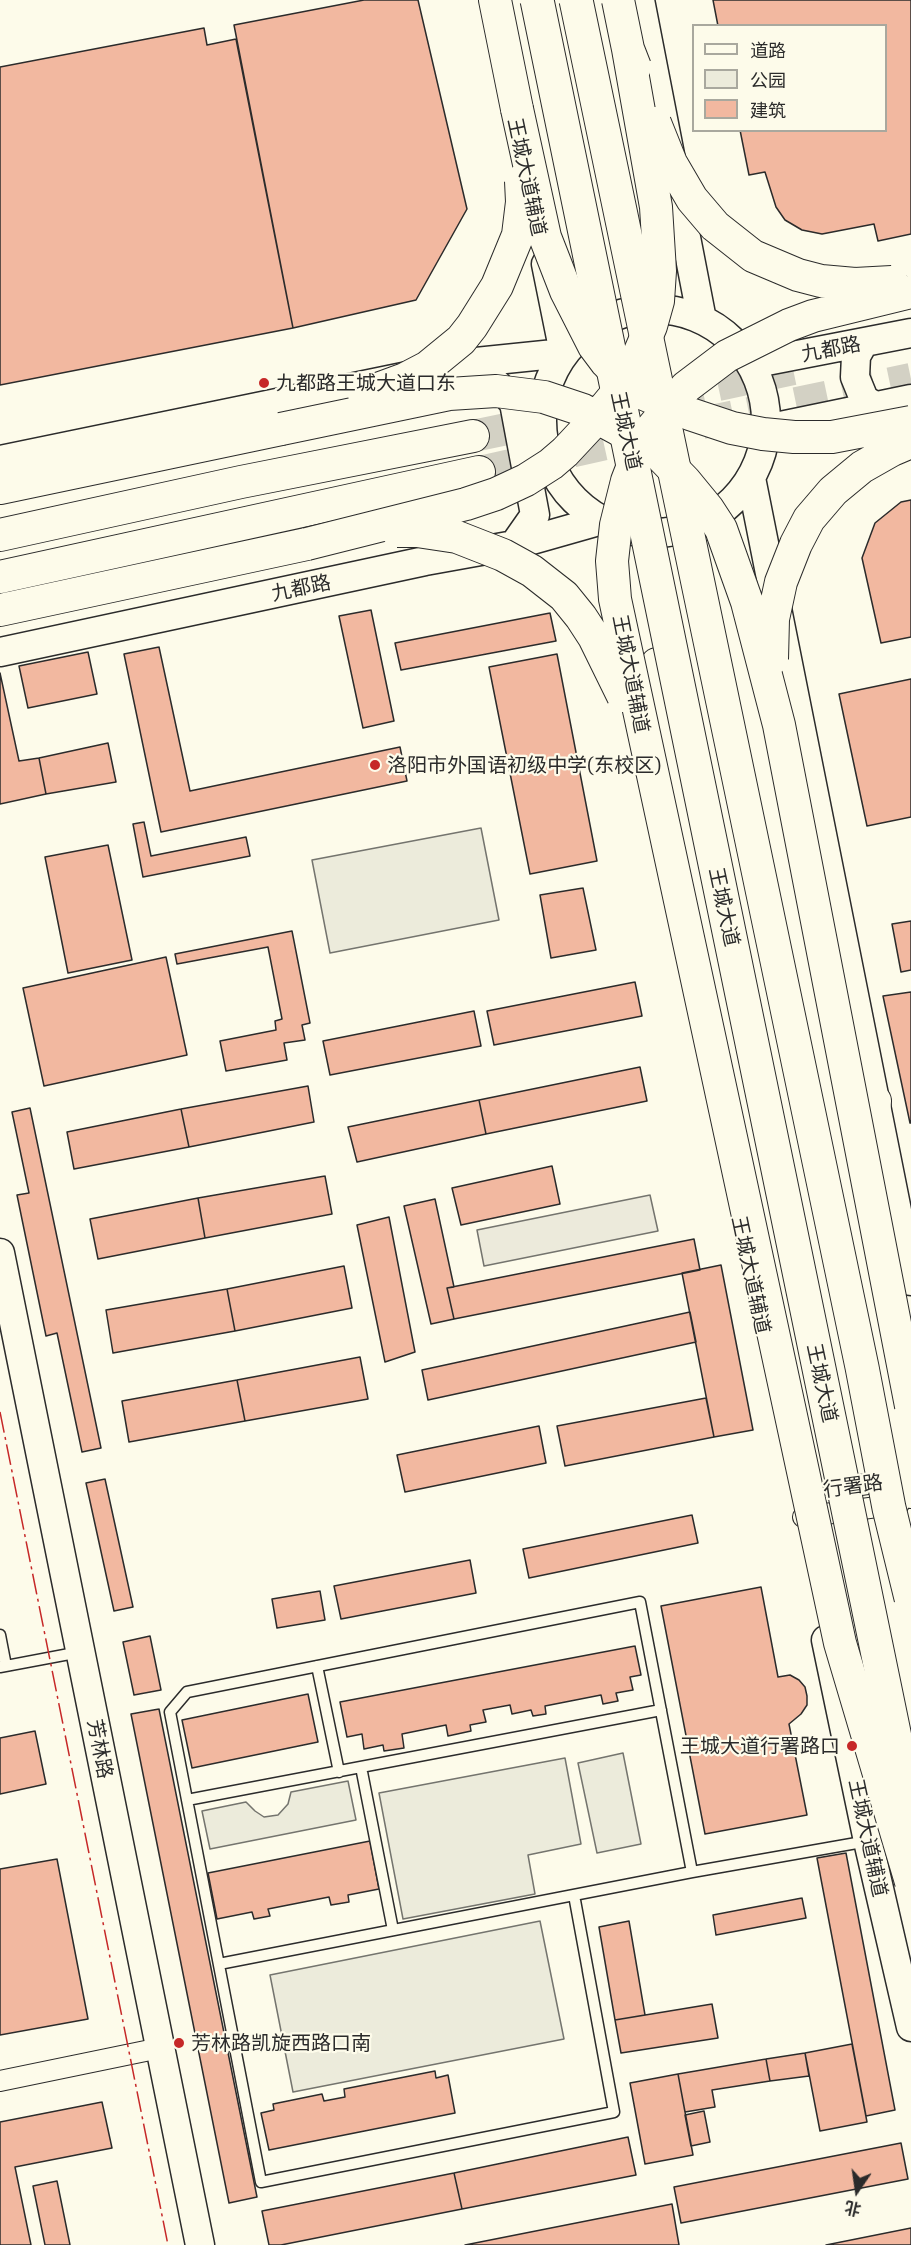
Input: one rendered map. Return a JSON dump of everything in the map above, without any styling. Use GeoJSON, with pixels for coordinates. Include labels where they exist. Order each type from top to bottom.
{"type":"FeatureCollection","features":[{"type":"Feature","properties":{"kind":"highway","name":"王城大道"},"geometry":{"type":"LineString","coordinates":[[537,0],[911,1815]]}},
{"type":"Feature","properties":{"kind":"highway","name":"王城大道"},"geometry":{"type":"LineString","coordinates":[[576,0],[857,1344],[889,1508],[911,1598]]}},
{"type":"Feature","properties":{"kind":"main road","name":"王城大道辅道"},"geometry":{"type":"LineString","coordinates":[[490,0],[564,353]]}},
{"type":"Feature","properties":{"kind":"main road"},"geometry":{"type":"LineString","coordinates":[[495,0],[545,237],[562,280],[594,346],[606,362],[624,380],[644,394],[690,414],[732,428],[795,437],[832,437],[911,422]]}},
{"type":"Feature","properties":{"kind":"main road"},"geometry":{"type":"LineString","coordinates":[[521,0],[589,330]]}},
{"type":"Feature","properties":{"kind":"main road"},"geometry":{"type":"LineString","coordinates":[[597,0],[662,309]]}},
{"type":"Feature","properties":{"kind":"main road"},"geometry":{"type":"LineString","coordinates":[[0,610],[306,544],[466,504],[506,489],[551,464],[593,422],[617,393],[639,354],[658,302],[660,271],[656,207],[618,0]]}},
{"type":"Feature","properties":{"kind":"main road"},"geometry":{"type":"LineString","coordinates":[[640,0],[702,320]]}},
{"type":"Feature","properties":{"kind":"main road"},"geometry":{"type":"LineString","coordinates":[[628,49],[671,163],[705,216],[729,238],[765,262],[821,281],[855,284],[911,281]]}},
{"type":"Feature","properties":{"kind":"main road"},"geometry":{"type":"LineString","coordinates":[[281,429],[314,412],[405,380],[428,367],[448,351],[472,326],[497,286],[518,236],[522,202],[517,109]]}},
{"type":"Feature","properties":{"kind":"main road"},"geometry":{"type":"LineString","coordinates":[[911,292],[813,316],[727,356],[686,387],[664,411],[646,437],[634,462],[615,525],[612,561],[615,599],[840,1643],[911,1882]]}},
{"type":"Feature","properties":{"kind":"main road"},"geometry":{"type":"LineString","coordinates":[[641,309],[683,312],[720,330],[736,344],[751,364],[765,397],[766,429],[759,460],[752,478],[739,495],[708,520],[690,528],[669,532],[649,534],[631,531],[602,520],[576,502],[562,486],[545,448],[542,405],[548,385],[564,353],[589,330],[620,314],[641,309]]}},
{"type":"Feature","properties":{"kind":"main road","name":"九都路"},"geometry":{"type":"LineString","coordinates":[[751,364],[911,333]]}},
{"type":"Feature","properties":{"kind":"main road"},"geometry":{"type":"LineString","coordinates":[[864,342],[856,356],[855,377],[864,399],[874,406]]}},
{"type":"Feature","properties":{"kind":"main road"},"geometry":{"type":"LineString","coordinates":[[0,460],[476,362],[564,353]]}},
{"type":"Feature","properties":{"kind":"main road"},"geometry":{"type":"LineString","coordinates":[[476,362],[514,403],[535,515],[514,545]]}},
{"type":"Feature","properties":{"kind":"main road"},"geometry":{"type":"LineString","coordinates":[[0,488],[426,398],[496,391],[527,394],[562,402],[583,410],[640,439],[662,456],[708,509],[720,529],[747,602],[779,725],[911,1406]]}},
{"type":"Feature","properties":{"kind":"main road"},"geometry":{"type":"LineString","coordinates":[[766,429],[911,399]]}},
{"type":"Feature","properties":{"kind":"main road"},"geometry":{"type":"LineString","coordinates":[[0,535],[229,484],[473,436]]}},
{"type":"Feature","properties":{"kind":"main road"},"geometry":{"type":"LineString","coordinates":[[779,725],[771,635],[781,582],[796,544],[809,519],[832,491],[876,458],[911,442]]}},
{"type":"Feature","properties":{"kind":"main road"},"geometry":{"type":"LineString","coordinates":[[0,578],[479,472]]}},
{"type":"Feature","properties":{"kind":"main road"},"geometry":{"type":"LineString","coordinates":[[752,478],[911,1281]]}},
{"type":"Feature","properties":{"kind":"main road","name":"王城大道辅道"},"geometry":{"type":"LineString","coordinates":[[602,520],[665,854],[811,1504],[868,1841],[911,2027]]}},
{"type":"Feature","properties":{"kind":"main road","name":"九都路"},"geometry":{"type":"LineString","coordinates":[[0,652],[425,561],[514,545],[602,520]]}},
{"type":"Feature","properties":{"kind":"main road"},"geometry":{"type":"LineString","coordinates":[[708,520],[875,1330],[910,1487]]}},
{"type":"Feature","properties":{"kind":"main road"},"geometry":{"type":"LineString","coordinates":[[306,544],[386,532],[417,531],[475,542],[532,571],[564,596],[594,636],[632,716],[652,769]]}},
{"type":"Feature","properties":{"kind":"main road","name":"王城大道"},"geometry":{"type":"LineString","coordinates":[[631,531],[669,721],[811,1504],[911,1897]]}},
{"type":"Feature","properties":{"kind":"main road"},"geometry":{"type":"LineString","coordinates":[[665,854],[669,721]]}},
{"type":"Feature","properties":{"kind":"main road"},"geometry":{"type":"LineString","coordinates":[[861,1260],[875,1101]]}},
{"type":"Feature","properties":{"kind":"main road","name":"芳林路"},"geometry":{"type":"LineString","coordinates":[[0,1253],[7,1333],[153,2050],[185,2245]]}},
{"type":"Feature","properties":{"kind":"main road"},"geometry":{"type":"LineString","coordinates":[[875,1330],[911,1390]]}},
{"type":"Feature","properties":{"kind":"main road","name":"芳林路"},"geometry":{"type":"LineString","coordinates":[[153,2050],[200,2245]]}},
{"type":"Feature","properties":{"kind":"street","name":"行署路"},"geometry":{"type":"LineString","coordinates":[[811,1504],[910,1487]]}},
{"type":"Feature","properties":{"kind":"street"},"geometry":{"type":"LineString","coordinates":[[0,2081],[153,2050]]}},
{"type":"Feature","properties":{"kind":"lane"},"geometry":{"type":"LineString","coordinates":[[574,1895],[614,2112],[261,2181],[170,1712],[187,1692],[640,1602],[692,1872]]}},
{"type":"Feature","properties":{"kind":"lane"},"geometry":{"type":"LineString","coordinates":[[0,1635],[3,1666],[73,1654]]}},
{"type":"Feature","properties":{"kind":"lane"},"geometry":{"type":"LineString","coordinates":[[317,1666],[339,1772]]}},
{"type":"Feature","properties":{"kind":"lane"},"geometry":{"type":"LineString","coordinates":[[187,1800],[661,1710]]}},
{"type":"Feature","properties":{"kind":"lane"},"geometry":{"type":"LineString","coordinates":[[361,1767],[393,1930]]}},
{"type":"Feature","properties":{"kind":"lane"},"geometry":{"type":"LineString","coordinates":[[219,1964],[692,1872],[868,1841]]}},
{"type":"Feature","properties":{"kind":"green space"},"geometry":{"type":"Polygon","coordinates":[[[481,828],[499,920],[330,953],[312,860],[481,828]]]}},
{"type":"Feature","properties":{"kind":"green space"},"geometry":{"type":"Polygon","coordinates":[[[623,1753],[641,1844],[597,1853],[578,1763],[623,1753]]]}},
{"type":"Feature","properties":{"kind":"green space"},"geometry":{"type":"Polygon","coordinates":[[[565,1758],[581,1844],[528,1855],[535,1894],[403,1919],[379,1793],[565,1758]]]}},
{"type":"Feature","properties":{"kind":"green space"},"geometry":{"type":"Polygon","coordinates":[[[348,1781],[356,1820],[210,1849],[202,1811],[246,1802],[264,1817],[278,1815],[288,1804],[291,1792],[348,1781]]]}},
{"type":"Feature","properties":{"kind":"green space"},"geometry":{"type":"Polygon","coordinates":[[[540,1921],[564,2039],[293,2092],[270,1975],[540,1921]]]}},
{"type":"Feature","properties":{"kind":"shaded area"},"geometry":{"type":"Polygon","coordinates":[[[650,1195],[658,1231],[484,1266],[477,1230],[650,1195]]]}},
{"type":"Feature","properties":{"kind":"building"},"geometry":{"type":"Polygon","coordinates":[[[364,0],[418,0],[467,209],[416,300],[293,328],[234,25],[364,0]]]}},
{"type":"Feature","properties":{"kind":"building"},"geometry":{"type":"Polygon","coordinates":[[[713,0],[911,0],[911,234],[878,241],[874,224],[822,234],[802,230],[785,220],[776,207],[765,172],[749,175],[740,132],[887,132],[887,24],[718,24],[713,0]]]}},
{"type":"Feature","properties":{"kind":"building"},"geometry":{"type":"Polygon","coordinates":[[[204,28],[207,45],[236,39],[293,328],[0,385],[0,67],[204,28]]]}},
{"type":"Feature","properties":{"kind":"building"},"geometry":{"type":"Polygon","coordinates":[[[911,500],[911,637],[881,643],[862,558],[875,523],[901,502],[911,500]]]}},
{"type":"Feature","properties":{"kind":"building"},"geometry":{"type":"Polygon","coordinates":[[[371,610],[394,721],[363,728],[339,616],[371,610]]]}},
{"type":"Feature","properties":{"kind":"building"},"geometry":{"type":"Polygon","coordinates":[[[550,613],[556,641],[401,670],[395,643],[550,613]]]}},
{"type":"Feature","properties":{"kind":"building"},"geometry":{"type":"Polygon","coordinates":[[[159,647],[190,791],[400,747],[407,781],[161,832],[124,654],[159,647]]]}},
{"type":"Feature","properties":{"kind":"building"},"geometry":{"type":"Polygon","coordinates":[[[88,652],[97,694],[28,708],[19,666],[88,652]]]}},
{"type":"Feature","properties":{"kind":"building"},"geometry":{"type":"Polygon","coordinates":[[[557,654],[597,861],[530,874],[489,667],[557,654]]]}},
{"type":"Feature","properties":{"kind":"building"},"geometry":{"type":"Polygon","coordinates":[[[0,673],[19,761],[39,758],[46,794],[0,804],[0,673]]]}},
{"type":"Feature","properties":{"kind":"building"},"geometry":{"type":"Polygon","coordinates":[[[911,679],[911,817],[867,826],[839,694],[911,679]]]}},
{"type":"Feature","properties":{"kind":"building"},"geometry":{"type":"Polygon","coordinates":[[[108,743],[116,782],[46,794],[39,758],[108,743]]]}},
{"type":"Feature","properties":{"kind":"building"},"geometry":{"type":"Polygon","coordinates":[[[144,822],[151,856],[246,837],[250,856],[143,877],[133,824],[144,822]]]}},
{"type":"Feature","properties":{"kind":"building"},"geometry":{"type":"Polygon","coordinates":[[[108,845],[132,960],[68,973],[45,857],[108,845]]]}},
{"type":"Feature","properties":{"kind":"building"},"geometry":{"type":"Polygon","coordinates":[[[583,888],[596,950],[551,958],[540,895],[583,888]]]}},
{"type":"Feature","properties":{"kind":"building"},"geometry":{"type":"Polygon","coordinates":[[[911,921],[911,970],[901,972],[892,924],[911,921]]]}},
{"type":"Feature","properties":{"kind":"building"},"geometry":{"type":"Polygon","coordinates":[[[292,931],[310,1023],[302,1025],[305,1040],[284,1043],[287,1060],[226,1071],[220,1041],[276,1030],[275,1021],[282,1019],[268,947],[177,964],[175,954],[292,931]]]}},
{"type":"Feature","properties":{"kind":"building"},"geometry":{"type":"Polygon","coordinates":[[[166,957],[187,1055],[44,1086],[23,988],[166,957]]]}},
{"type":"Feature","properties":{"kind":"building"},"geometry":{"type":"Polygon","coordinates":[[[635,982],[642,1016],[494,1045],[487,1011],[635,982]]]}},
{"type":"Feature","properties":{"kind":"building"},"geometry":{"type":"Polygon","coordinates":[[[911,992],[911,1123],[910,1123],[883,996],[911,992]]]}},
{"type":"Feature","properties":{"kind":"building"},"geometry":{"type":"Polygon","coordinates":[[[474,1011],[481,1046],[330,1075],[323,1041],[474,1011]]]}},
{"type":"Feature","properties":{"kind":"building"},"geometry":{"type":"Polygon","coordinates":[[[640,1067],[647,1101],[486,1134],[479,1100],[640,1067]]]}},
{"type":"Feature","properties":{"kind":"building"},"geometry":{"type":"Polygon","coordinates":[[[308,1086],[314,1122],[189,1147],[181,1109],[308,1086]]]}},
{"type":"Feature","properties":{"kind":"building"},"geometry":{"type":"Polygon","coordinates":[[[479,1100],[486,1134],[357,1162],[348,1127],[479,1100]]]}},
{"type":"Feature","properties":{"kind":"building"},"geometry":{"type":"Polygon","coordinates":[[[30,1108],[101,1448],[82,1452],[57,1333],[46,1336],[17,1195],[29,1193],[12,1112],[30,1108]]]}},
{"type":"Feature","properties":{"kind":"building"},"geometry":{"type":"Polygon","coordinates":[[[181,1109],[189,1147],[74,1169],[67,1132],[181,1109]]]}},
{"type":"Feature","properties":{"kind":"building"},"geometry":{"type":"Polygon","coordinates":[[[552,1166],[560,1204],[461,1225],[452,1188],[552,1166]]]}},
{"type":"Feature","properties":{"kind":"building"},"geometry":{"type":"Polygon","coordinates":[[[325,1176],[332,1214],[205,1238],[198,1198],[325,1176]]]}},
{"type":"Feature","properties":{"kind":"building"},"geometry":{"type":"Polygon","coordinates":[[[198,1198],[205,1238],[98,1259],[90,1219],[198,1198]]]}},
{"type":"Feature","properties":{"kind":"building"},"geometry":{"type":"Polygon","coordinates":[[[435,1199],[454,1287],[447,1288],[454,1319],[431,1324],[404,1206],[435,1199]]]}},
{"type":"Feature","properties":{"kind":"building"},"geometry":{"type":"Polygon","coordinates":[[[389,1217],[415,1352],[385,1362],[357,1225],[389,1217]]]}},
{"type":"Feature","properties":{"kind":"building"},"geometry":{"type":"Polygon","coordinates":[[[694,1239],[700,1270],[454,1319],[447,1288],[694,1239]]]}},
{"type":"Feature","properties":{"kind":"building"},"geometry":{"type":"Polygon","coordinates":[[[721,1265],[753,1430],[714,1437],[682,1273],[721,1265]]]}},
{"type":"Feature","properties":{"kind":"building"},"geometry":{"type":"Polygon","coordinates":[[[344,1266],[352,1308],[235,1331],[227,1289],[344,1266]]]}},
{"type":"Feature","properties":{"kind":"building"},"geometry":{"type":"Polygon","coordinates":[[[227,1289],[235,1331],[113,1353],[106,1310],[227,1289]]]}},
{"type":"Feature","properties":{"kind":"building"},"geometry":{"type":"Polygon","coordinates":[[[690,1312],[696,1342],[428,1400],[422,1370],[690,1312]]]}},
{"type":"Feature","properties":{"kind":"building"},"geometry":{"type":"Polygon","coordinates":[[[360,1357],[368,1399],[245,1421],[237,1380],[360,1357]]]}},
{"type":"Feature","properties":{"kind":"building"},"geometry":{"type":"Polygon","coordinates":[[[237,1380],[245,1421],[129,1442],[122,1401],[237,1380]]]}},
{"type":"Feature","properties":{"kind":"building"},"geometry":{"type":"Polygon","coordinates":[[[706,1398],[714,1437],[565,1466],[557,1426],[706,1398]]]}},
{"type":"Feature","properties":{"kind":"building"},"geometry":{"type":"Polygon","coordinates":[[[539,1426],[546,1463],[405,1492],[397,1455],[539,1426]]]}},
{"type":"Feature","properties":{"kind":"building"},"geometry":{"type":"Polygon","coordinates":[[[105,1479],[133,1607],[114,1611],[86,1483],[105,1479]]]}},
{"type":"Feature","properties":{"kind":"building"},"geometry":{"type":"Polygon","coordinates":[[[692,1515],[698,1543],[529,1578],[523,1549],[692,1515]]]}},
{"type":"Feature","properties":{"kind":"building"},"geometry":{"type":"Polygon","coordinates":[[[470,1560],[476,1593],[341,1619],[334,1586],[470,1560]]]}},
{"type":"Feature","properties":{"kind":"building"},"geometry":{"type":"Polygon","coordinates":[[[761,1587],[778,1677],[790,1675],[799,1680],[805,1687],[807,1696],[807,1705],[801,1714],[789,1724],[807,1815],[705,1834],[661,1606],[761,1587]]]}},
{"type":"Feature","properties":{"kind":"building"},"geometry":{"type":"Polygon","coordinates":[[[320,1591],[325,1620],[277,1628],[272,1599],[320,1591]]]}},
{"type":"Feature","properties":{"kind":"building"},"geometry":{"type":"Polygon","coordinates":[[[150,1636],[161,1690],[134,1695],[123,1642],[150,1636]]]}},
{"type":"Feature","properties":{"kind":"building"},"geometry":{"type":"Polygon","coordinates":[[[635,1646],[641,1675],[630,1677],[633,1690],[616,1693],[618,1701],[603,1704],[601,1695],[545,1706],[546,1714],[533,1716],[531,1710],[512,1714],[510,1705],[483,1710],[486,1722],[470,1725],[471,1731],[448,1736],[446,1725],[402,1734],[404,1748],[384,1751],[383,1745],[364,1749],[362,1734],[347,1737],[340,1702],[635,1646]]]}},
{"type":"Feature","properties":{"kind":"building"},"geometry":{"type":"Polygon","coordinates":[[[308,1694],[318,1742],[192,1768],[182,1720],[308,1694]]]}},
{"type":"Feature","properties":{"kind":"building"},"geometry":{"type":"Polygon","coordinates":[[[159,1709],[257,2197],[229,2203],[131,1714],[159,1709]]]}},
{"type":"Feature","properties":{"kind":"building"},"geometry":{"type":"Polygon","coordinates":[[[35,1731],[46,1784],[0,1794],[0,1738],[35,1731]]]}},
{"type":"Feature","properties":{"kind":"building"},"geometry":{"type":"Polygon","coordinates":[[[370,1841],[379,1889],[348,1895],[349,1902],[331,1905],[329,1897],[268,1909],[270,1916],[254,1919],[252,1912],[217,1919],[208,1873],[370,1841]]]}},
{"type":"Feature","properties":{"kind":"building"},"geometry":{"type":"Polygon","coordinates":[[[846,1853],[895,2110],[866,2116],[817,1858],[846,1853]]]}},
{"type":"Feature","properties":{"kind":"building"},"geometry":{"type":"Polygon","coordinates":[[[57,1859],[88,2019],[0,2035],[0,1869],[57,1859]]]}},
{"type":"Feature","properties":{"kind":"building"},"geometry":{"type":"Polygon","coordinates":[[[802,1898],[806,1918],[716,1935],[713,1915],[802,1898]]]}},
{"type":"Feature","properties":{"kind":"building"},"geometry":{"type":"Polygon","coordinates":[[[629,1921],[645,2015],[615,2020],[599,1927],[629,1921]]]}},
{"type":"Feature","properties":{"kind":"building"},"geometry":{"type":"Polygon","coordinates":[[[712,2004],[718,2038],[621,2053],[615,2020],[712,2004]]]}},
{"type":"Feature","properties":{"kind":"building"},"geometry":{"type":"Polygon","coordinates":[[[852,2044],[867,2122],[820,2131],[805,2053],[852,2044]]]}},
{"type":"Feature","properties":{"kind":"building"},"geometry":{"type":"Polygon","coordinates":[[[805,2053],[809,2076],[770,2081],[766,2059],[805,2053]]]}},
{"type":"Feature","properties":{"kind":"building"},"geometry":{"type":"Polygon","coordinates":[[[766,2059],[770,2081],[712,2090],[715,2107],[685,2112],[678,2074],[766,2059]]]}},
{"type":"Feature","properties":{"kind":"building"},"geometry":{"type":"Polygon","coordinates":[[[435,2071],[436,2078],[448,2075],[455,2113],[269,2150],[261,2113],[274,2110],[273,2104],[322,2094],[324,2101],[345,2097],[344,2089],[435,2071]]]}},
{"type":"Feature","properties":{"kind":"building"},"geometry":{"type":"Polygon","coordinates":[[[678,2074],[693,2155],[645,2164],[630,2083],[678,2074]]]}},
{"type":"Feature","properties":{"kind":"building"},"geometry":{"type":"Polygon","coordinates":[[[102,2102],[112,2148],[15,2167],[31,2245],[0,2245],[0,2122],[102,2102]]]}},
{"type":"Feature","properties":{"kind":"building"},"geometry":{"type":"Polygon","coordinates":[[[704,2111],[710,2142],[691,2146],[685,2115],[704,2111]]]}},
{"type":"Feature","properties":{"kind":"building"},"geometry":{"type":"Polygon","coordinates":[[[628,2137],[636,2175],[462,2209],[454,2173],[628,2137]]]}},
{"type":"Feature","properties":{"kind":"building"},"geometry":{"type":"Polygon","coordinates":[[[901,2143],[908,2179],[681,2223],[674,2187],[901,2143]]]}},
{"type":"Feature","properties":{"kind":"building"},"geometry":{"type":"Polygon","coordinates":[[[454,2173],[462,2209],[281,2245],[269,2245],[262,2211],[454,2173]]]}},
{"type":"Feature","properties":{"kind":"building"},"geometry":{"type":"Polygon","coordinates":[[[57,2181],[70,2245],[45,2245],[33,2186],[57,2181]]]}},
{"type":"Feature","properties":{"kind":"building"},"geometry":{"type":"Polygon","coordinates":[[[672,2204],[679,2245],[465,2245],[672,2204]]]}},
{"type":"Feature","properties":{"kind":"building"},"geometry":{"type":"Polygon","coordinates":[[[911,2228],[911,2245],[826,2245],[911,2228]]]}},
{"type":"Feature","properties":{"kind":"tunnel"},"geometry":{"type":"LineString","coordinates":[[671,395],[793,369]]}},
{"type":"Feature","properties":{"kind":"tunnel"},"geometry":{"type":"LineString","coordinates":[[702,423],[911,379]]}},
{"type":"Feature","properties":{"kind":"tunnel"},"geometry":{"type":"LineString","coordinates":[[473,436],[599,410]]}},
{"type":"Feature","properties":{"kind":"tunnel"},"geometry":{"type":"LineString","coordinates":[[479,472],[651,434]]}},
{"type":"Feature","properties":{"kind":"power"},"geometry":{"type":"LineString","coordinates":[[0,1412],[168,2245]]}},
{"type":"Feature","properties":{"kind":"place","name":"九都路王城大道口东"},"geometry":{"type":"Point","coordinates":[264,383]}},
{"type":"Feature","properties":{"kind":"place","name":"洛阳市外国语初级中学(东校区)"},"geometry":{"type":"Point","coordinates":[375,765]}},
{"type":"Feature","properties":{"kind":"place","name":"王城大道行署路口"},"geometry":{"type":"Point","coordinates":[852,1746]}},
{"type":"Feature","properties":{"kind":"place","name":"芳林路凯旋西路口南"},"geometry":{"type":"Point","coordinates":[179,2043]}}]}
